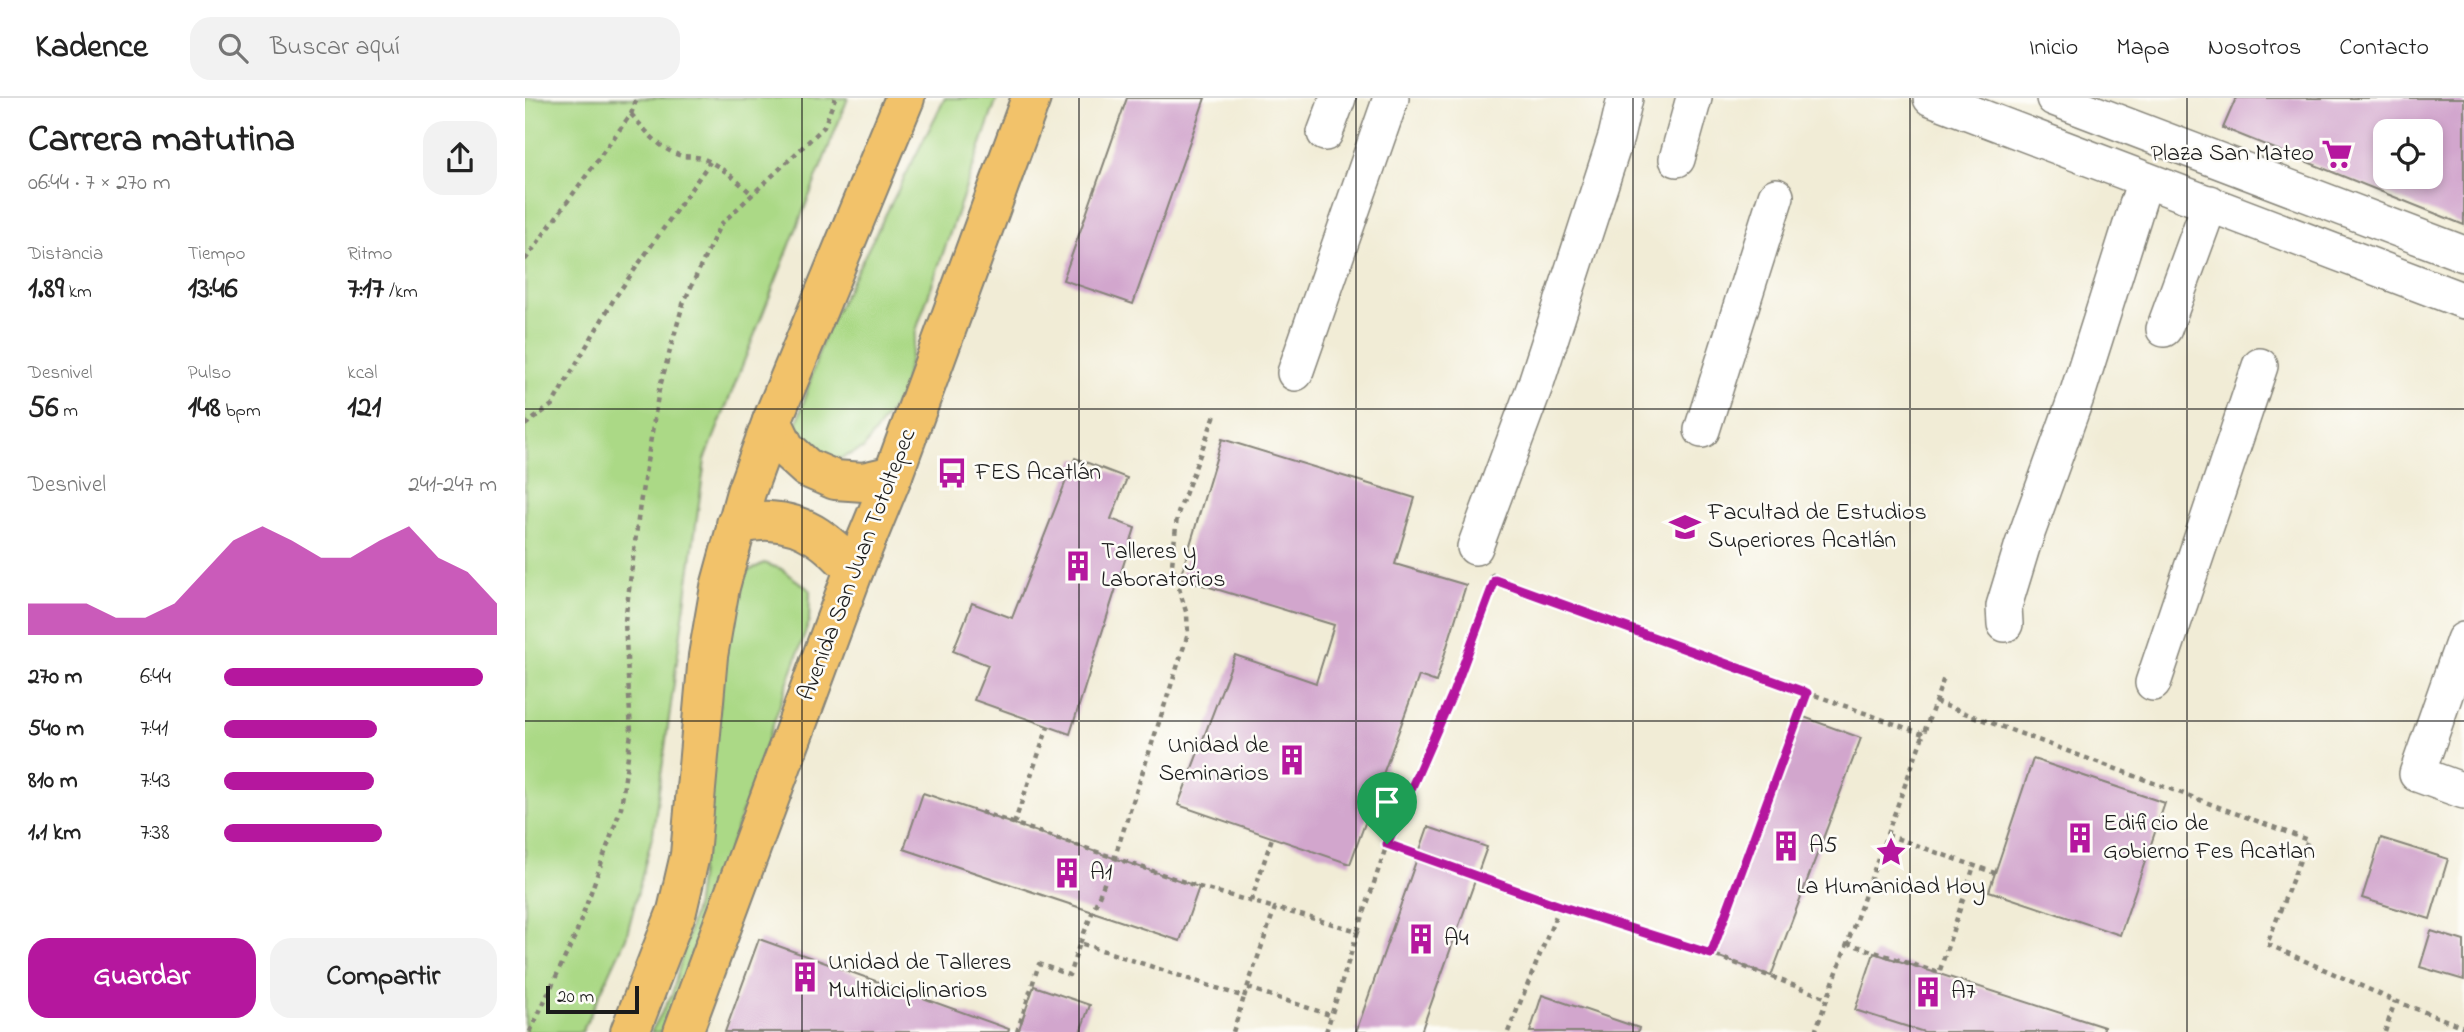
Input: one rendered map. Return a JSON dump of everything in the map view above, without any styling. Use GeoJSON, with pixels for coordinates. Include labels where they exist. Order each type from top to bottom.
{"type":"FeatureCollection","features":[{"type":"Feature","properties":{"kind":"main road"},"geometry":{"type":"LineString","coordinates":[[630,1032],[677,911],[690,856],[709,656],[720,587],[736,524],[772,421],[905,98]]}},
{"type":"Feature","properties":{"kind":"main road","name":"Avenida San Juan Totoltepec"},"geometry":{"type":"LineString","coordinates":[[683,1032],[854,570],[893,475],[1031,98]]}},
{"type":"Feature","properties":{"kind":"main road"},"geometry":{"type":"LineString","coordinates":[[772,421],[785,448],[807,468],[835,480],[864,482],[893,475]]}},
{"type":"Feature","properties":{"kind":"main road"},"geometry":{"type":"LineString","coordinates":[[736,524],[770,521],[803,528],[832,545],[854,570]]}},
{"type":"Feature","properties":{"kind":"lane"},"geometry":{"type":"LineString","coordinates":[[1325,133],[1338,98]]}},
{"type":"Feature","properties":{"kind":"lane"},"geometry":{"type":"LineString","coordinates":[[1295,373],[1391,98]]}},
{"type":"Feature","properties":{"kind":"lane"},"geometry":{"type":"LineString","coordinates":[[1475,547],[1536,383],[1616,137],[1625,98]]}},
{"type":"Feature","properties":{"kind":"lane"},"geometry":{"type":"LineString","coordinates":[[1677,159],[1694,98]]}},
{"type":"Feature","properties":{"kind":"lane"},"geometry":{"type":"LineString","coordinates":[[1931,98],[2464,301]]}},
{"type":"Feature","properties":{"kind":"lane"},"geometry":{"type":"LineString","coordinates":[[2054,98],[2464,254]]}},
{"type":"Feature","properties":{"kind":"lane"},"geometry":{"type":"LineString","coordinates":[[2005,624],[2004,606],[2007,594],[2078,392],[2145,180]]}},
{"type":"Feature","properties":{"kind":"lane"},"geometry":{"type":"LineString","coordinates":[[1702,430],[1776,196]]}},
{"type":"Feature","properties":{"kind":"lane"},"geometry":{"type":"LineString","coordinates":[[2164,329],[2210,203]]}},
{"type":"Feature","properties":{"kind":"lane"},"geometry":{"type":"LineString","coordinates":[[2153,683],[2260,366]]}},
{"type":"Feature","properties":{"kind":"lane"},"geometry":{"type":"LineString","coordinates":[[2464,640],[2417,774],[2464,791]]}},
{"type":"Feature","properties":{"kind":"path"},"geometry":{"type":"LineString","coordinates":[[525,260],[631,114],[637,98]]}},
{"type":"Feature","properties":{"kind":"path"},"geometry":{"type":"LineString","coordinates":[[530,1032],[576,934],[621,808],[631,733],[625,621],[640,504],[659,390],[683,304],[720,225],[824,127],[835,98]]}},
{"type":"Feature","properties":{"kind":"path"},"geometry":{"type":"LineString","coordinates":[[631,114],[656,142],[680,155],[710,162],[724,170],[753,195]]}},
{"type":"Feature","properties":{"kind":"path"},"geometry":{"type":"LineString","coordinates":[[525,425],[552,405],[614,299],[710,162]]}},
{"type":"Feature","properties":{"kind":"path"},"geometry":{"type":"LineString","coordinates":[[1017,1032],[1039,964],[1069,975],[1114,859],[1188,634],[1187,615],[1172,565],[1177,516],[1216,412]]}},
{"type":"Feature","properties":{"kind":"path"},"geometry":{"type":"LineString","coordinates":[[1475,547],[1495,580],[1923,734]]}},
{"type":"Feature","properties":{"kind":"path"},"geometry":{"type":"LineString","coordinates":[[1326,1032],[1387,844],[1453,693],[1495,580]]}},
{"type":"Feature","properties":{"kind":"path"},"geometry":{"type":"LineString","coordinates":[[1815,1032],[1945,676]]}},
{"type":"Feature","properties":{"kind":"path"},"geometry":{"type":"LineString","coordinates":[[1711,954],[1807,693]]}},
{"type":"Feature","properties":{"kind":"path"},"geometry":{"type":"LineString","coordinates":[[1935,702],[2308,840],[2267,944],[2395,1001],[2464,1027]]}},
{"type":"Feature","properties":{"kind":"path"},"geometry":{"type":"LineString","coordinates":[[1014,824],[1048,727]]}},
{"type":"Feature","properties":{"kind":"path"},"geometry":{"type":"LineString","coordinates":[[981,812],[1199,887],[1358,931]]}},
{"type":"Feature","properties":{"kind":"path"},"geometry":{"type":"LineString","coordinates":[[1887,835],[1995,873]]}},
{"type":"Feature","properties":{"kind":"path"},"geometry":{"type":"LineString","coordinates":[[1251,901],[1272,838]]}},
{"type":"Feature","properties":{"kind":"path"},"geometry":{"type":"LineString","coordinates":[[1387,844],[1560,906],[1711,954],[1827,998]]}},
{"type":"Feature","properties":{"kind":"path"},"geometry":{"type":"LineString","coordinates":[[1847,943],[1939,973],[1974,866]]}},
{"type":"Feature","properties":{"kind":"path"},"geometry":{"type":"LineString","coordinates":[[1508,1032],[1560,906]]}},
{"type":"Feature","properties":{"kind":"path"},"geometry":{"type":"LineString","coordinates":[[1233,1032],[1275,908]]}},
{"type":"Feature","properties":{"kind":"path"},"geometry":{"type":"LineString","coordinates":[[1080,943],[1244,997]]}},
{"type":"Feature","properties":{"kind":"path"},"geometry":{"type":"LineString","coordinates":[[1248,988],[1330,1015]]}},
{"type":"Feature","properties":{"kind":"path"},"geometry":{"type":"LineString","coordinates":[[2385,1032],[2395,1001]]}},
{"type":"Feature","properties":{"kind":"green space"},"geometry":{"type":"Polygon","coordinates":[[[525,98],[848,98],[705,460],[653,833],[626,938],[582,1032],[525,1032],[525,98]]]}},
{"type":"Feature","properties":{"kind":"green space"},"geometry":{"type":"Polygon","coordinates":[[[945,98],[997,98],[917,328],[902,394],[863,449],[839,459],[814,455],[797,424],[824,335],[945,98]]]}},
{"type":"Feature","properties":{"kind":"green space"},"geometry":{"type":"Polygon","coordinates":[[[764,563],[781,569],[810,590],[809,622],[665,1032],[651,1032],[672,994],[696,904],[734,578],[764,563]]]}},
{"type":"Feature","properties":{"kind":"building"},"geometry":{"type":"Polygon","coordinates":[[[1127,98],[1205,98],[1133,304],[1063,280],[1127,98]]]}},
{"type":"Feature","properties":{"kind":"building","name":"Plaza San Mateo"},"geometry":{"type":"Polygon","coordinates":[[[2236,98],[2464,98],[2464,225],[2375,189],[2443,189],[2443,119],[2373,119],[2373,188],[2223,128],[2236,98]]]}},
{"type":"Feature","properties":{"kind":"building"},"geometry":{"type":"Polygon","coordinates":[[[1222,439],[1415,498],[1395,564],[1466,585],[1436,682],[1419,676],[1350,864],[1178,805],[1235,655],[1316,683],[1334,625],[1180,578],[1222,439]]]}},
{"type":"Feature","properties":{"kind":"building","name":"Talleres y Laboratorios"},"geometry":{"type":"Polygon","coordinates":[[[1075,458],[1127,478],[1111,519],[1135,528],[1070,734],[974,700],[988,665],[953,651],[972,603],[1012,618],[1075,458]]]}},
{"type":"Feature","properties":{"kind":"building","name":"A5"},"geometry":{"type":"Polygon","coordinates":[[[1801,716],[1861,738],[1771,976],[1711,954],[1801,716]]]}},
{"type":"Feature","properties":{"kind":"building","name":"Edificio de Gobierno Fes Acatlan"},"geometry":{"type":"Polygon","coordinates":[[[2033,759],[2165,803],[2120,935],[1989,891],[2033,759]]]}},
{"type":"Feature","properties":{"kind":"building","name":"A1"},"geometry":{"type":"Polygon","coordinates":[[[923,793],[1199,887],[1180,941],[904,849],[923,793]]]}},
{"type":"Feature","properties":{"kind":"building","name":"A4"},"geometry":{"type":"Polygon","coordinates":[[[1428,827],[1487,847],[1421,1032],[1356,1032],[1428,827]]]}},
{"type":"Feature","properties":{"kind":"building"},"geometry":{"type":"Polygon","coordinates":[[[2381,838],[2448,859],[2430,919],[2362,898],[2381,838]]]}},
{"type":"Feature","properties":{"kind":"building"},"geometry":{"type":"Polygon","coordinates":[[[2431,931],[2464,941],[2464,980],[2420,967],[2431,931]]]}},
{"type":"Feature","properties":{"kind":"building","name":"Unidad de Talleres Multidiciplinarios"},"geometry":{"type":"Polygon","coordinates":[[[759,939],[1009,1029],[1008,1032],[725,1032],[759,939]]]}},
{"type":"Feature","properties":{"kind":"building","name":"A7"},"geometry":{"type":"Polygon","coordinates":[[[1874,953],[2104,1027],[2103,1032],[1924,1032],[1855,1010],[1874,953]]]}},
{"type":"Feature","properties":{"kind":"building"},"geometry":{"type":"Polygon","coordinates":[[[1034,986],[1090,1005],[1080,1032],[1018,1032],[1034,986]]]}},
{"type":"Feature","properties":{"kind":"building"},"geometry":{"type":"Polygon","coordinates":[[[1542,995],[1639,1028],[1638,1032],[1530,1032],[1542,995]]]}},
{"type":"Feature","properties":{"kind":"place","name":"Plaza San Mateo"},"geometry":{"type":"Point","coordinates":[2337,154]}},
{"type":"Feature","properties":{"kind":"place","name":"FES Acatlán"},"geometry":{"type":"Point","coordinates":[952,473]}},
{"type":"Feature","properties":{"kind":"place","name":"Facultad de Estudios Superiores Acatlán"},"geometry":{"type":"Point","coordinates":[1685,527]}},
{"type":"Feature","properties":{"kind":"place","name":"Talleres y Laboratorios"},"geometry":{"type":"Point","coordinates":[1078,566]}},
{"type":"Feature","properties":{"kind":"place","name":"Unidad de Seminarios"},"geometry":{"type":"Point","coordinates":[1292,760]}},
{"type":"Feature","properties":{"kind":"place","name":"Edificio de Gobierno Fes Acatlan"},"geometry":{"type":"Point","coordinates":[2080,838]}},
{"type":"Feature","properties":{"kind":"place","name":"A5"},"geometry":{"type":"Point","coordinates":[1786,846]}},
{"type":"Feature","properties":{"kind":"place","name":"La Humanidad Hoy"},"geometry":{"type":"Point","coordinates":[1891,852]}},
{"type":"Feature","properties":{"kind":"place","name":"A1"},"geometry":{"type":"Point","coordinates":[1067,873]}},
{"type":"Feature","properties":{"kind":"place","name":"A4"},"geometry":{"type":"Point","coordinates":[1421,939]}},
{"type":"Feature","properties":{"kind":"place","name":"Unidad de Talleres Multidiciplinarios"},"geometry":{"type":"Point","coordinates":[805,977]}},
{"type":"Feature","properties":{"kind":"place","name":"A7"},"geometry":{"type":"Point","coordinates":[1928,992]}},
{"type":"Feature","properties":{"kind":"route"},"geometry":{"type":"LineString","coordinates":[[1495,580],[1807,693],[1711,954],[1560,906],[1387,844],[1453,693],[1495,580]]}}]}
